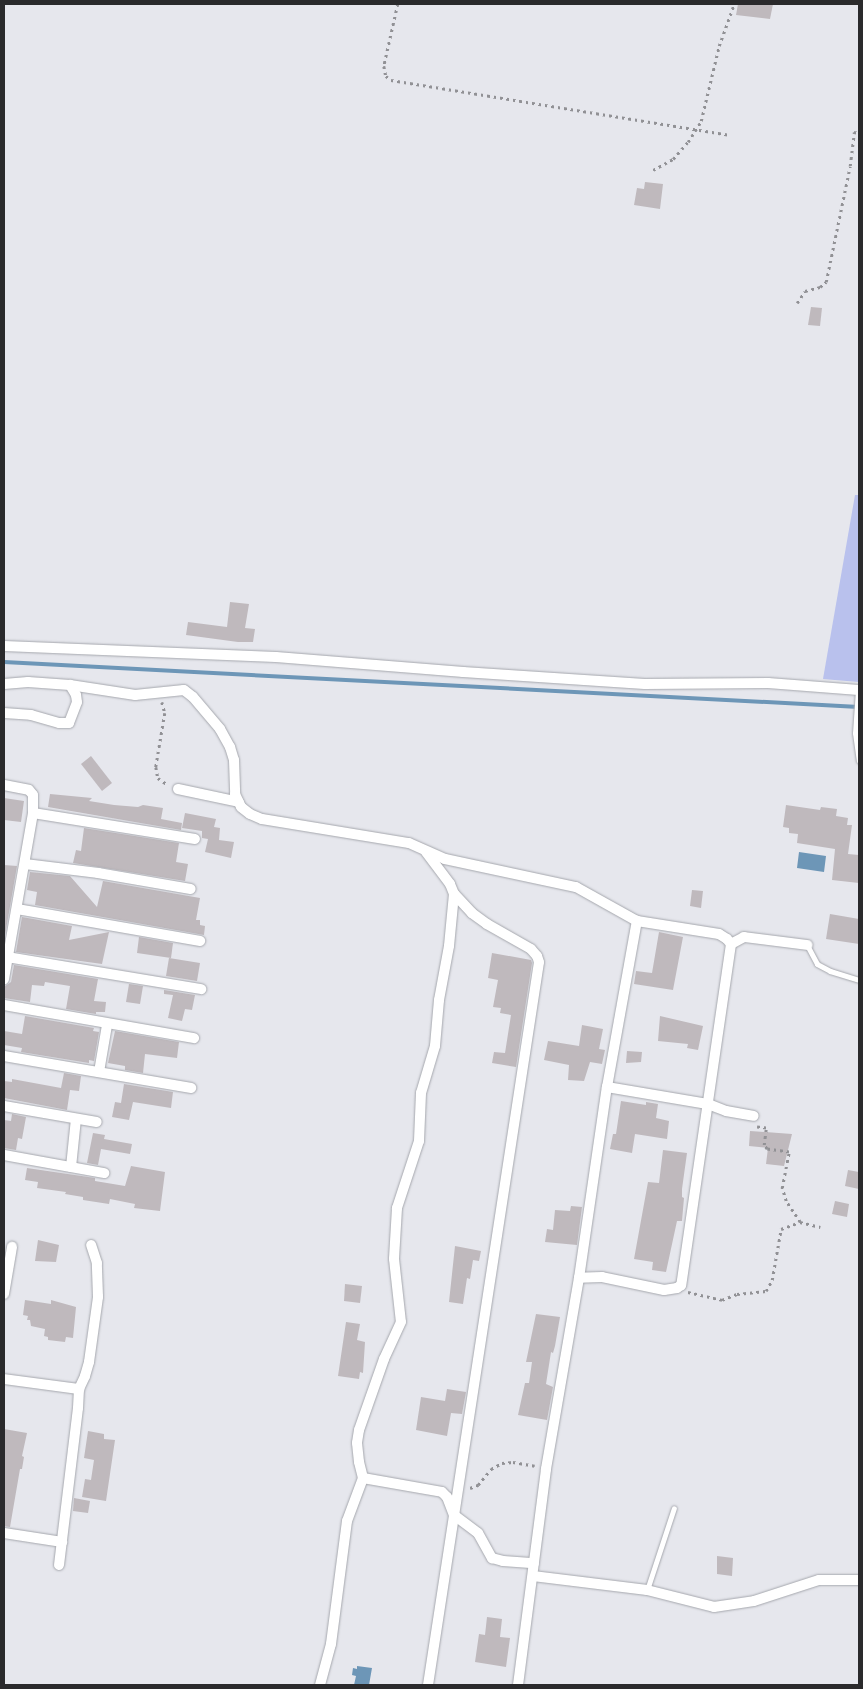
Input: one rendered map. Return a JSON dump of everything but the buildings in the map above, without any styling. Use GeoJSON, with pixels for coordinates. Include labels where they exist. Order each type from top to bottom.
{"type":"FeatureCollection","features":[{"type":"Feature","properties":{"kind":"street"},"geometry":{"type":"LineString","coordinates":[[4,646],[276,657],[644,684],[768,683],[858,693]]}},
{"type":"Feature","properties":{"kind":"street"},"geometry":{"type":"LineString","coordinates":[[4,684],[70,685],[135,695],[184,690],[193,697],[220,729],[230,747],[234,760],[235,794],[241,807],[250,814],[262,819],[393,839],[409,843],[445,859],[576,887],[637,921],[719,934],[731,944]]}},
{"type":"Feature","properties":{"kind":"street"},"geometry":{"type":"LineString","coordinates":[[4,713],[31,715],[58,723],[69,723],[77,702],[76,695],[70,685]]}},
{"type":"Feature","properties":{"kind":"street"},"geometry":{"type":"LineString","coordinates":[[4,785],[30,790],[33,795],[33,813],[4,980]]}},
{"type":"Feature","properties":{"kind":"street"},"geometry":{"type":"LineString","coordinates":[[178,789],[239,802]]}},
{"type":"Feature","properties":{"kind":"street"},"geometry":{"type":"LineString","coordinates":[[33,813],[195,839]]}},
{"type":"Feature","properties":{"kind":"street"},"geometry":{"type":"LineString","coordinates":[[426,851],[450,884],[454,894],[472,913],[487,924],[531,949],[538,956],[539,962],[428,1685]]}},
{"type":"Feature","properties":{"kind":"street"},"geometry":{"type":"LineString","coordinates":[[25,864],[98,873],[190,889]]}},
{"type":"Feature","properties":{"kind":"street"},"geometry":{"type":"LineString","coordinates":[[320,1685],[331,1644],[347,1521],[363,1478],[358,1452],[359,1430],[381,1367],[401,1322],[394,1259],[397,1208],[419,1141],[421,1093],[435,1046],[454,894]]}},
{"type":"Feature","properties":{"kind":"street"},"geometry":{"type":"LineString","coordinates":[[16,909],[200,941]]}},
{"type":"Feature","properties":{"kind":"street"},"geometry":{"type":"LineString","coordinates":[[518,1685],[546,1468],[580,1278],[607,1087],[637,921]]}},
{"type":"Feature","properties":{"kind":"street"},"geometry":{"type":"LineString","coordinates":[[731,944],[744,937],[807,945]]}},
{"type":"Feature","properties":{"kind":"street"},"geometry":{"type":"LineString","coordinates":[[580,1278],[602,1277],[664,1290],[677,1288],[683,1279],[731,944]]}},
{"type":"Feature","properties":{"kind":"street"},"geometry":{"type":"LineString","coordinates":[[7,957],[201,988]]}},
{"type":"Feature","properties":{"kind":"street"},"geometry":{"type":"LineString","coordinates":[[4,1005],[194,1038]]}},
{"type":"Feature","properties":{"kind":"street"},"geometry":{"type":"LineString","coordinates":[[99,1072],[107,1024]]}},
{"type":"Feature","properties":{"kind":"street"},"geometry":{"type":"LineString","coordinates":[[4,1056],[191,1088]]}},
{"type":"Feature","properties":{"kind":"street"},"geometry":{"type":"LineString","coordinates":[[607,1087],[708,1104],[726,1111],[752,1116]]}},
{"type":"Feature","properties":{"kind":"street"},"geometry":{"type":"LineString","coordinates":[[4,1106],[98,1122]]}},
{"type":"Feature","properties":{"kind":"street"},"geometry":{"type":"LineString","coordinates":[[72,1167],[76,1119]]}},
{"type":"Feature","properties":{"kind":"street"},"geometry":{"type":"LineString","coordinates":[[4,1156],[104,1173]]}},
{"type":"Feature","properties":{"kind":"street"},"geometry":{"type":"LineString","coordinates":[[59,1565],[79,1389],[89,1362],[98,1296],[97,1263],[91,1245]]}},
{"type":"Feature","properties":{"kind":"street"},"geometry":{"type":"LineString","coordinates":[[4,1294],[12,1246]]}},
{"type":"Feature","properties":{"kind":"street"},"geometry":{"type":"LineString","coordinates":[[4,1379],[79,1389]]}},
{"type":"Feature","properties":{"kind":"street"},"geometry":{"type":"LineString","coordinates":[[363,1478],[442,1492],[454,1515],[478,1533],[492,1558],[503,1561],[534,1563]]}},
{"type":"Feature","properties":{"kind":"street"},"geometry":{"type":"LineString","coordinates":[[4,1533],[62,1542]]}},
{"type":"Feature","properties":{"kind":"street"},"geometry":{"type":"LineString","coordinates":[[533,1576],[647,1590],[714,1607],[763,1598],[819,1580],[859,1580]]}},
{"type":"Feature","properties":{"kind":"lane"},"geometry":{"type":"LineString","coordinates":[[858,693],[856,746],[859,761]]}},
{"type":"Feature","properties":{"kind":"lane"},"geometry":{"type":"LineString","coordinates":[[807,945],[810,955],[817,964],[830,971],[859,980]]}},
{"type":"Feature","properties":{"kind":"lane"},"geometry":{"type":"LineString","coordinates":[[647,1590],[674,1508]]}},
{"type":"Feature","properties":{"kind":"path"},"geometry":{"type":"LineString","coordinates":[[398,4],[384,66],[386,76],[391,80],[731,135]]}},
{"type":"Feature","properties":{"kind":"path"},"geometry":{"type":"LineString","coordinates":[[653,170],[673,158],[688,142],[701,121],[719,46],[734,4]]}},
{"type":"Feature","properties":{"kind":"path"},"geometry":{"type":"LineString","coordinates":[[797,302],[805,290],[820,287],[826,282],[850,166],[854,132],[859,133]]}},
{"type":"Feature","properties":{"kind":"path"},"geometry":{"type":"LineString","coordinates":[[157,693],[165,713],[156,772],[163,783],[178,789]]}},
{"type":"Feature","properties":{"kind":"path"},"geometry":{"type":"LineString","coordinates":[[752,1116],[752,1126],[766,1128],[764,1145],[767,1149],[789,1152],[782,1188],[786,1201],[800,1222]]}},
{"type":"Feature","properties":{"kind":"path"},"geometry":{"type":"LineString","coordinates":[[677,1288],[722,1300],[737,1294],[766,1291],[772,1280],[781,1229],[800,1222],[820,1227]]}},
{"type":"Feature","properties":{"kind":"path"},"geometry":{"type":"LineString","coordinates":[[457,1494],[478,1485],[491,1469],[502,1463],[513,1462],[546,1468]]}},
{"type":"Feature","properties":{"kind":"shaded area"},"geometry":{"type":"Polygon","coordinates":[[[855,495],[859,495],[859,682],[823,679],[855,495]]]}},
{"type":"Feature","properties":{"kind":"shaded area"},"geometry":{"type":"Polygon","coordinates":[[[799,852],[826,856],[824,872],[797,868],[799,852]]]}},
{"type":"Feature","properties":{"kind":"shaded area"},"geometry":{"type":"Polygon","coordinates":[[[357,1666],[372,1668],[369,1685],[354,1685],[356,1676],[352,1675],[353,1668],[357,1669],[357,1666]]]}},
{"type":"Feature","properties":{"kind":"waterway"},"geometry":{"type":"LineString","coordinates":[[4,662],[859,707]]}}]}
